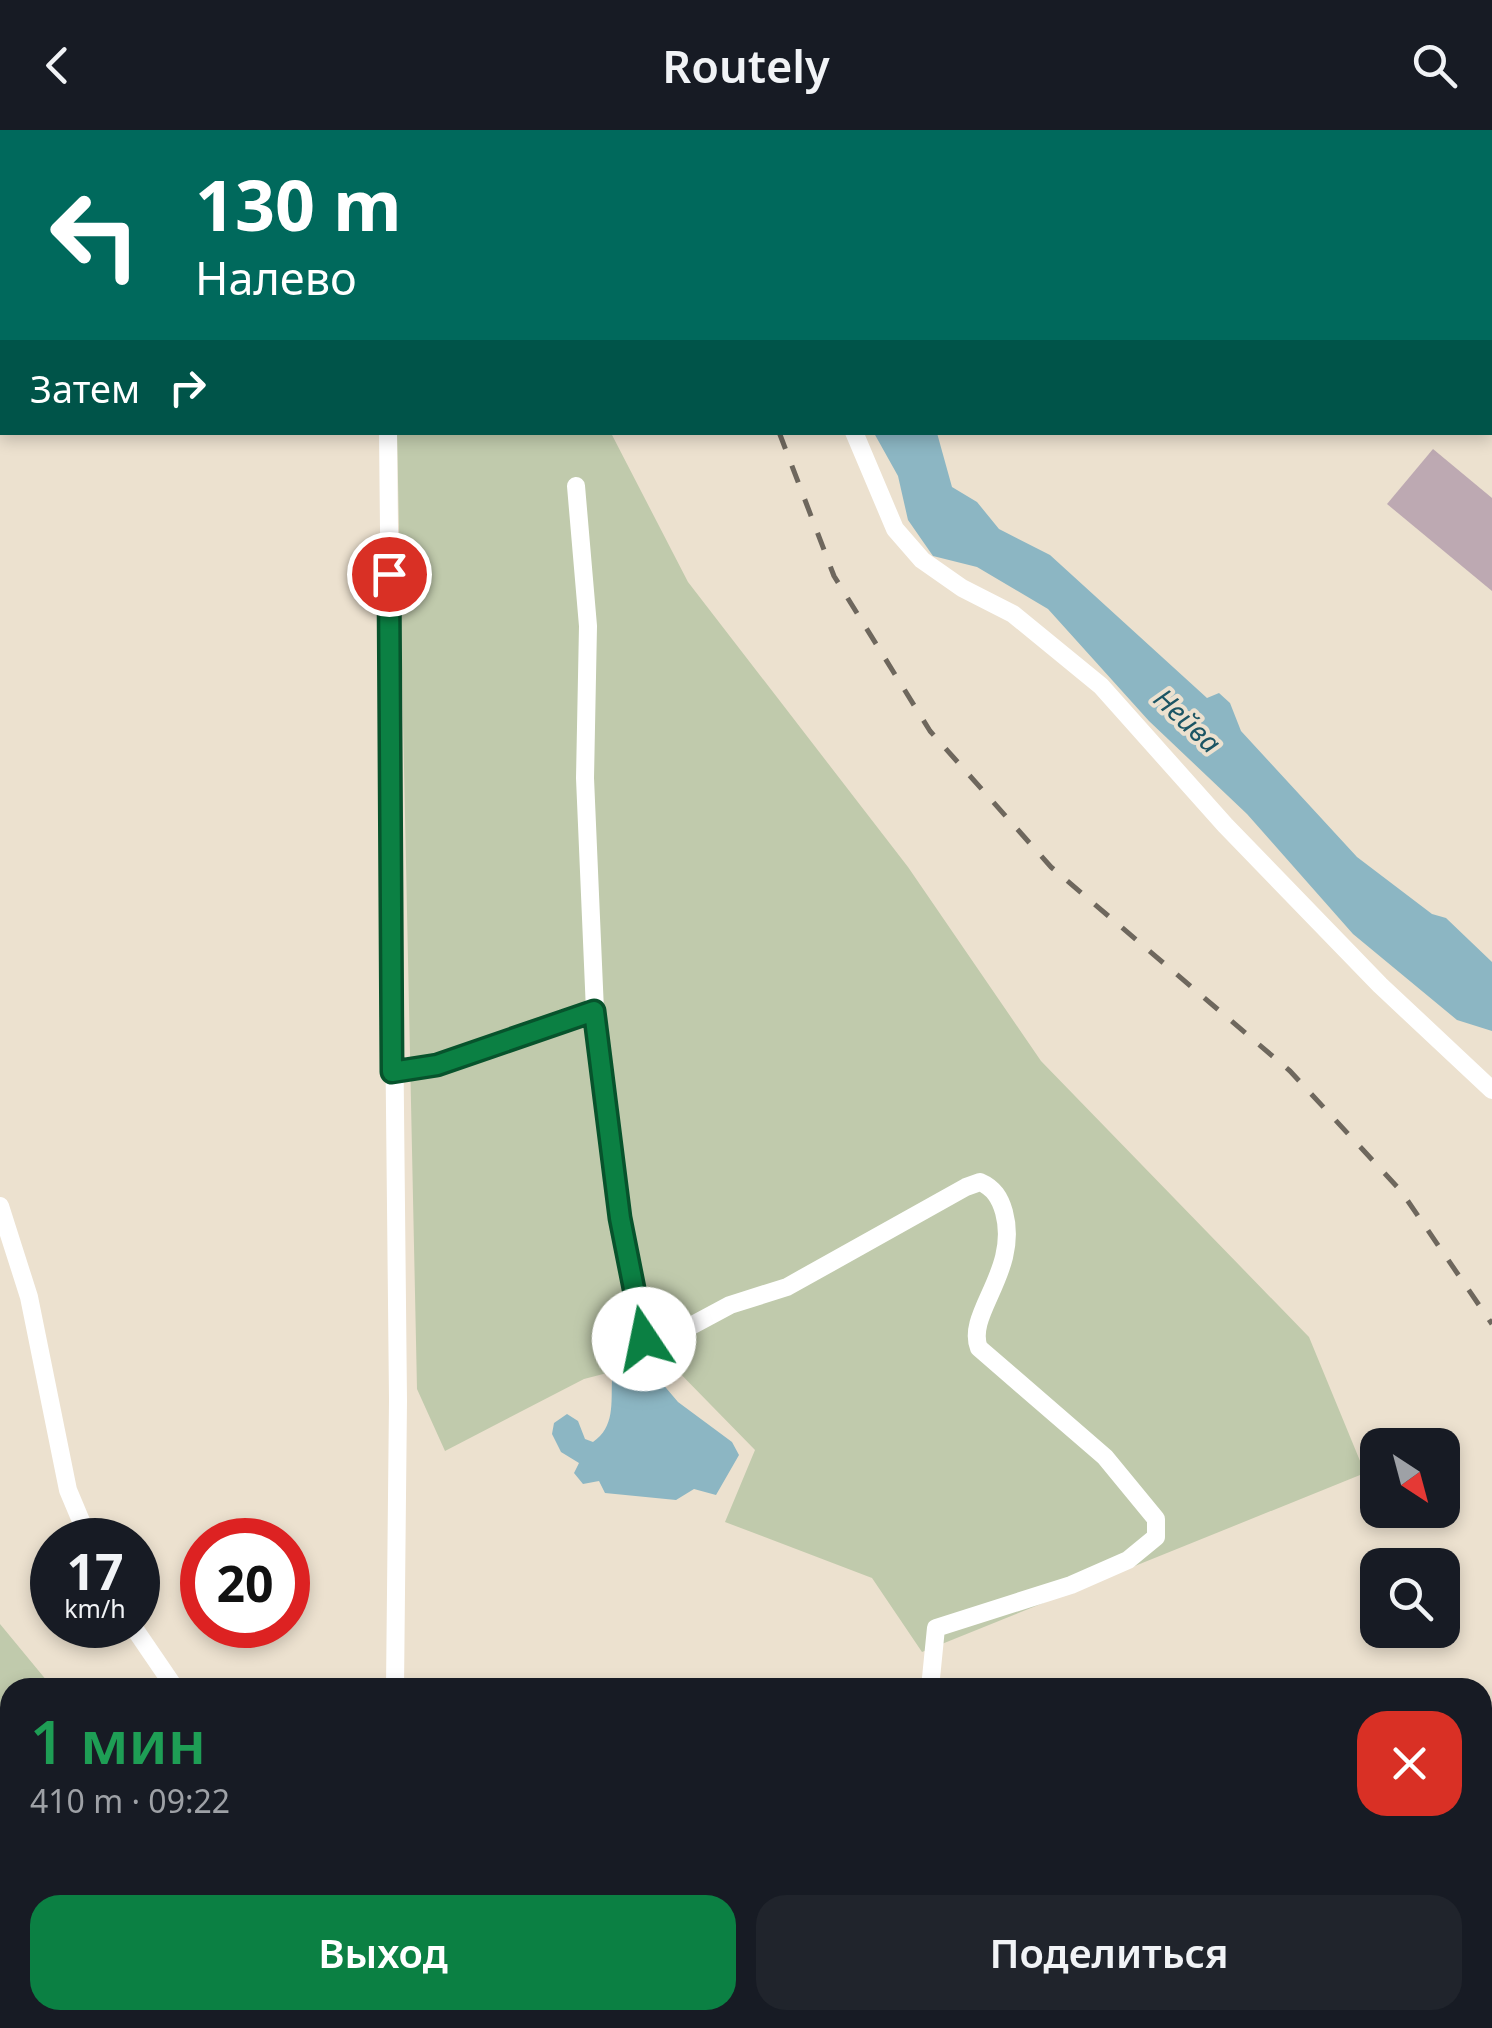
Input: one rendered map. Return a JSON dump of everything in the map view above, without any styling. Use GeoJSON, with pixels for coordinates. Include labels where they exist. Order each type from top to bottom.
{"type":"FeatureCollection","features":[{"type":"Feature","properties":{"kind":"street"},"geometry":{"type":"LineString","coordinates":[[388,435],[398,1400],[395,1678]]}},
{"type":"Feature","properties":{"kind":"street"},"geometry":{"type":"LineString","coordinates":[[855,435],[895,529],[922,560],[1013,614],[1100,686],[1238,838],[1380,984],[1492,1090]]}},
{"type":"Feature","properties":{"kind":"street"},"geometry":{"type":"LineString","coordinates":[[576,486],[588,626],[585,778],[594,1011],[620,1218],[644,1339],[661,1342],[730,1305],[788,1287],[980,1182],[998,1196],[1008,1236],[1007,1255],[976,1327],[979,1348],[1105,1457],[1156,1519],[1158,1530],[1149,1545],[1128,1560],[1070,1584],[936,1628],[931,1678]]}},
{"type":"Feature","properties":{"kind":"street"},"geometry":{"type":"LineString","coordinates":[[392,1072],[437,1065],[594,1011]]}},
{"type":"Feature","properties":{"kind":"street"},"geometry":{"type":"LineString","coordinates":[[0,1206],[29,1297],[68,1490],[80,1518]]}},
{"type":"Feature","properties":{"kind":"street"},"geometry":{"type":"LineString","coordinates":[[148,1648],[168,1678]]}},
{"type":"Feature","properties":{"kind":"green space"},"geometry":{"type":"Polygon","coordinates":[[[397,435],[612,435],[688,582],[908,867],[1041,1061],[1309,1337],[1360,1461],[1360,1475],[922,1652],[872,1578],[725,1522],[755,1450],[665,1358],[584,1379],[445,1451],[417,1389],[397,435]]]}},
{"type":"Feature","properties":{"kind":"green space"},"geometry":{"type":"Polygon","coordinates":[[[0,1624],[45,1678],[0,1678],[0,1624]]]}},
{"type":"Feature","properties":{"kind":"water","name":"Нейва"},"geometry":{"type":"Polygon","coordinates":[[[875,435],[938,435],[952,487],[977,502],[999,529],[1050,555],[1207,698],[1219,693],[1230,703],[1241,731],[1357,857],[1432,914],[1446,918],[1492,962],[1492,1031],[1457,1020],[1353,934],[1247,814],[1149,721],[1048,609],[977,567],[933,556],[908,520],[898,476],[875,435]]]}},
{"type":"Feature","properties":{"kind":"water"},"geometry":{"type":"Polygon","coordinates":[[[630,1375],[661,1382],[678,1402],[732,1442],[739,1455],[716,1495],[694,1489],[676,1500],[605,1493],[599,1481],[583,1484],[574,1473],[579,1463],[561,1452],[552,1434],[554,1423],[567,1414],[578,1421],[585,1439],[593,1442],[608,1422],[612,1379],[630,1375]]]}},
{"type":"Feature","properties":{"kind":"building"},"geometry":{"type":"Polygon","coordinates":[[[1433,449],[1492,498],[1492,591],[1387,504],[1433,449]]]}},
{"type":"Feature","properties":{"kind":"railway"},"geometry":{"type":"LineString","coordinates":[[780,435],[834,576],[930,731],[1051,867],[1290,1071],[1401,1191],[1492,1324]]}},
{"type":"Feature","properties":{"kind":"route"},"geometry":{"type":"LineString","coordinates":[[389,574],[392,1072],[437,1065],[594,1011],[620,1218],[644,1339]]}}]}
